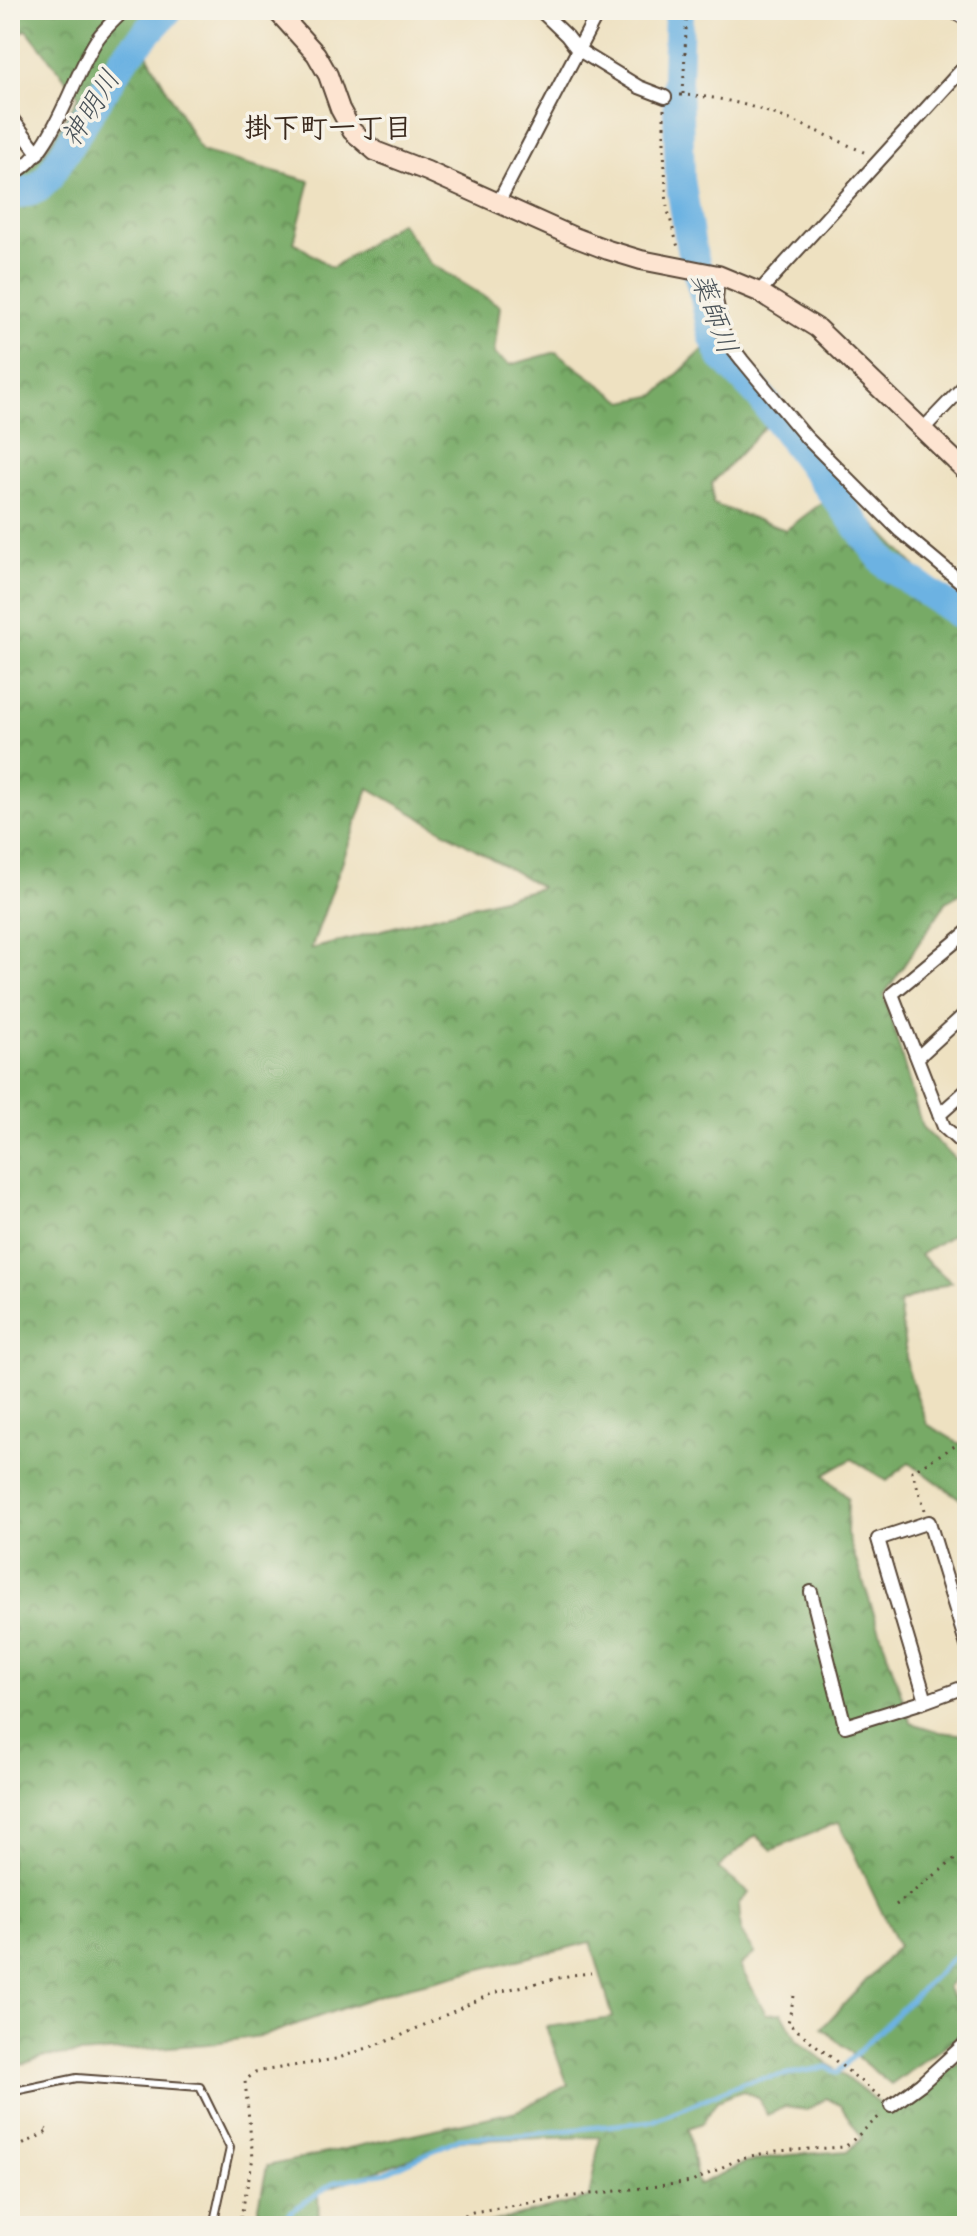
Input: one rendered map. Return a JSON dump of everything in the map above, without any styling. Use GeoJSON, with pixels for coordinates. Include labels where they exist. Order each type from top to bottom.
{"type":"FeatureCollection","features":[{"type":"Feature","properties":{"kind":"street"},"geometry":{"type":"LineString","coordinates":[[10,175],[38,153],[98,37],[124,10]]}},
{"type":"Feature","properties":{"kind":"street"},"geometry":{"type":"LineString","coordinates":[[276,10],[316,54],[352,131],[375,151],[608,250],[641,260],[718,275],[759,292],[817,328],[967,472]]}},
{"type":"Feature","properties":{"kind":"street"},"geometry":{"type":"LineString","coordinates":[[540,10],[577,49],[639,87],[665,97]]}},
{"type":"Feature","properties":{"kind":"street"},"geometry":{"type":"LineString","coordinates":[[498,203],[599,10]]}},
{"type":"Feature","properties":{"kind":"street"},"geometry":{"type":"LineString","coordinates":[[951,10],[967,20]]}},
{"type":"Feature","properties":{"kind":"street"},"geometry":{"type":"LineString","coordinates":[[759,292],[967,64]]}},
{"type":"Feature","properties":{"kind":"street"},"geometry":{"type":"LineString","coordinates":[[10,116],[38,153]]}},
{"type":"Feature","properties":{"kind":"street"},"geometry":{"type":"LineString","coordinates":[[718,275],[716,300],[724,337],[742,360],[806,437],[900,531],[967,587]]}},
{"type":"Feature","properties":{"kind":"street"},"geometry":{"type":"LineString","coordinates":[[923,429],[967,383]]}},
{"type":"Feature","properties":{"kind":"street"},"geometry":{"type":"LineString","coordinates":[[967,932],[892,994],[944,1127],[967,1148]]}},
{"type":"Feature","properties":{"kind":"street"},"geometry":{"type":"LineString","coordinates":[[917,1058],[967,1012]]}},
{"type":"Feature","properties":{"kind":"street"},"geometry":{"type":"LineString","coordinates":[[939,1115],[967,1090]]}},
{"type":"Feature","properties":{"kind":"street"},"geometry":{"type":"LineString","coordinates":[[926,1701],[878,1539],[929,1522],[967,1646]]}},
{"type":"Feature","properties":{"kind":"street"},"geometry":{"type":"LineString","coordinates":[[811,1592],[845,1726],[967,1686]]}},
{"type":"Feature","properties":{"kind":"street"},"geometry":{"type":"LineString","coordinates":[[891,2106],[921,2084],[967,2042]]}},
{"type":"Feature","properties":{"kind":"lane"},"geometry":{"type":"LineString","coordinates":[[10,2092],[77,2078],[200,2087],[230,2148],[213,2226]]}},
{"type":"Feature","properties":{"kind":"path"},"geometry":{"type":"LineString","coordinates":[[687,10],[683,94],[730,101],[802,124],[880,159]]}},
{"type":"Feature","properties":{"kind":"path"},"geometry":{"type":"LineString","coordinates":[[665,97],[667,207],[678,246],[680,267]]}},
{"type":"Feature","properties":{"kind":"path"},"geometry":{"type":"LineString","coordinates":[[929,1522],[912,1471],[967,1439]]}},
{"type":"Feature","properties":{"kind":"path"},"geometry":{"type":"LineString","coordinates":[[896,1905],[967,1850]]}},
{"type":"Feature","properties":{"kind":"path"},"geometry":{"type":"LineString","coordinates":[[239,2226],[253,2158],[245,2081],[255,2072],[336,2059],[396,2038],[493,1993],[591,1973]]}},
{"type":"Feature","properties":{"kind":"path"},"geometry":{"type":"LineString","coordinates":[[426,2226],[473,2212],[692,2182],[741,2158],[776,2151],[845,2147],[891,2106],[788,2023],[794,1996]]}},
{"type":"Feature","properties":{"kind":"path"},"geometry":{"type":"LineString","coordinates":[[16,2148],[49,2131],[46,2129]]}},
{"type":"Feature","properties":{"kind":"green space"},"geometry":{"type":"Polygon","coordinates":[[[10,10],[171,10],[137,36],[201,151],[310,181],[294,242],[332,268],[400,222],[430,263],[500,306],[494,354],[510,365],[556,352],[624,402],[656,395],[710,343],[779,412],[712,483],[713,504],[786,530],[824,501],[862,512],[967,619],[967,890],[947,901],[884,995],[922,1127],[958,1162],[967,1199],[967,1225],[920,1255],[951,1282],[899,1303],[908,1370],[927,1424],[967,1448],[967,1504],[909,1462],[887,1481],[852,1459],[824,1475],[848,1498],[847,1534],[911,1723],[940,1732],[967,1735],[967,1965],[947,1988],[967,2017],[967,2030],[891,2085],[822,2028],[898,1946],[839,1822],[772,1850],[756,1835],[718,1868],[749,1893],[739,1903],[741,1932],[755,1953],[740,1966],[766,2014],[782,2013],[797,2040],[893,2114],[967,2056],[967,2226],[476,2226],[589,2198],[600,2137],[460,2140],[318,2192],[319,2226],[255,2226],[267,2166],[517,2111],[568,2085],[546,2027],[613,2018],[591,1942],[392,1991],[266,2035],[208,2044],[42,2057],[10,2069],[10,180],[41,156],[79,96],[27,30],[10,35],[10,10]],[[369,788],[311,949],[541,887],[369,788]],[[743,2091],[717,2101],[703,2123],[688,2128],[698,2185],[745,2163],[788,2155],[848,2151],[862,2138],[840,2105],[826,2098],[807,2110],[785,2107],[767,2115],[759,2098],[743,2091]]]}},
{"type":"Feature","properties":{"kind":"waterway","name":"神明川"},"geometry":{"type":"LineString","coordinates":[[10,196],[38,188],[48,178],[124,58],[168,10]]}},
{"type":"Feature","properties":{"kind":"waterway","name":"薬師川"},"geometry":{"type":"LineString","coordinates":[[679,10],[677,80],[680,179],[691,248],[713,335],[722,356],[760,396],[886,564],[967,619]]}},
{"type":"Feature","properties":{"kind":"waterway"},"geometry":{"type":"LineString","coordinates":[[277,2226],[293,2210],[335,2182],[387,2172],[460,2138],[523,2135],[653,2121],[745,2082],[827,2067],[837,2073],[967,1944]]}},
{"type":"Feature","properties":{"kind":"district","name":"掛下町一丁目"},"geometry":{"type":"Point","coordinates":[328,129]}}]}
